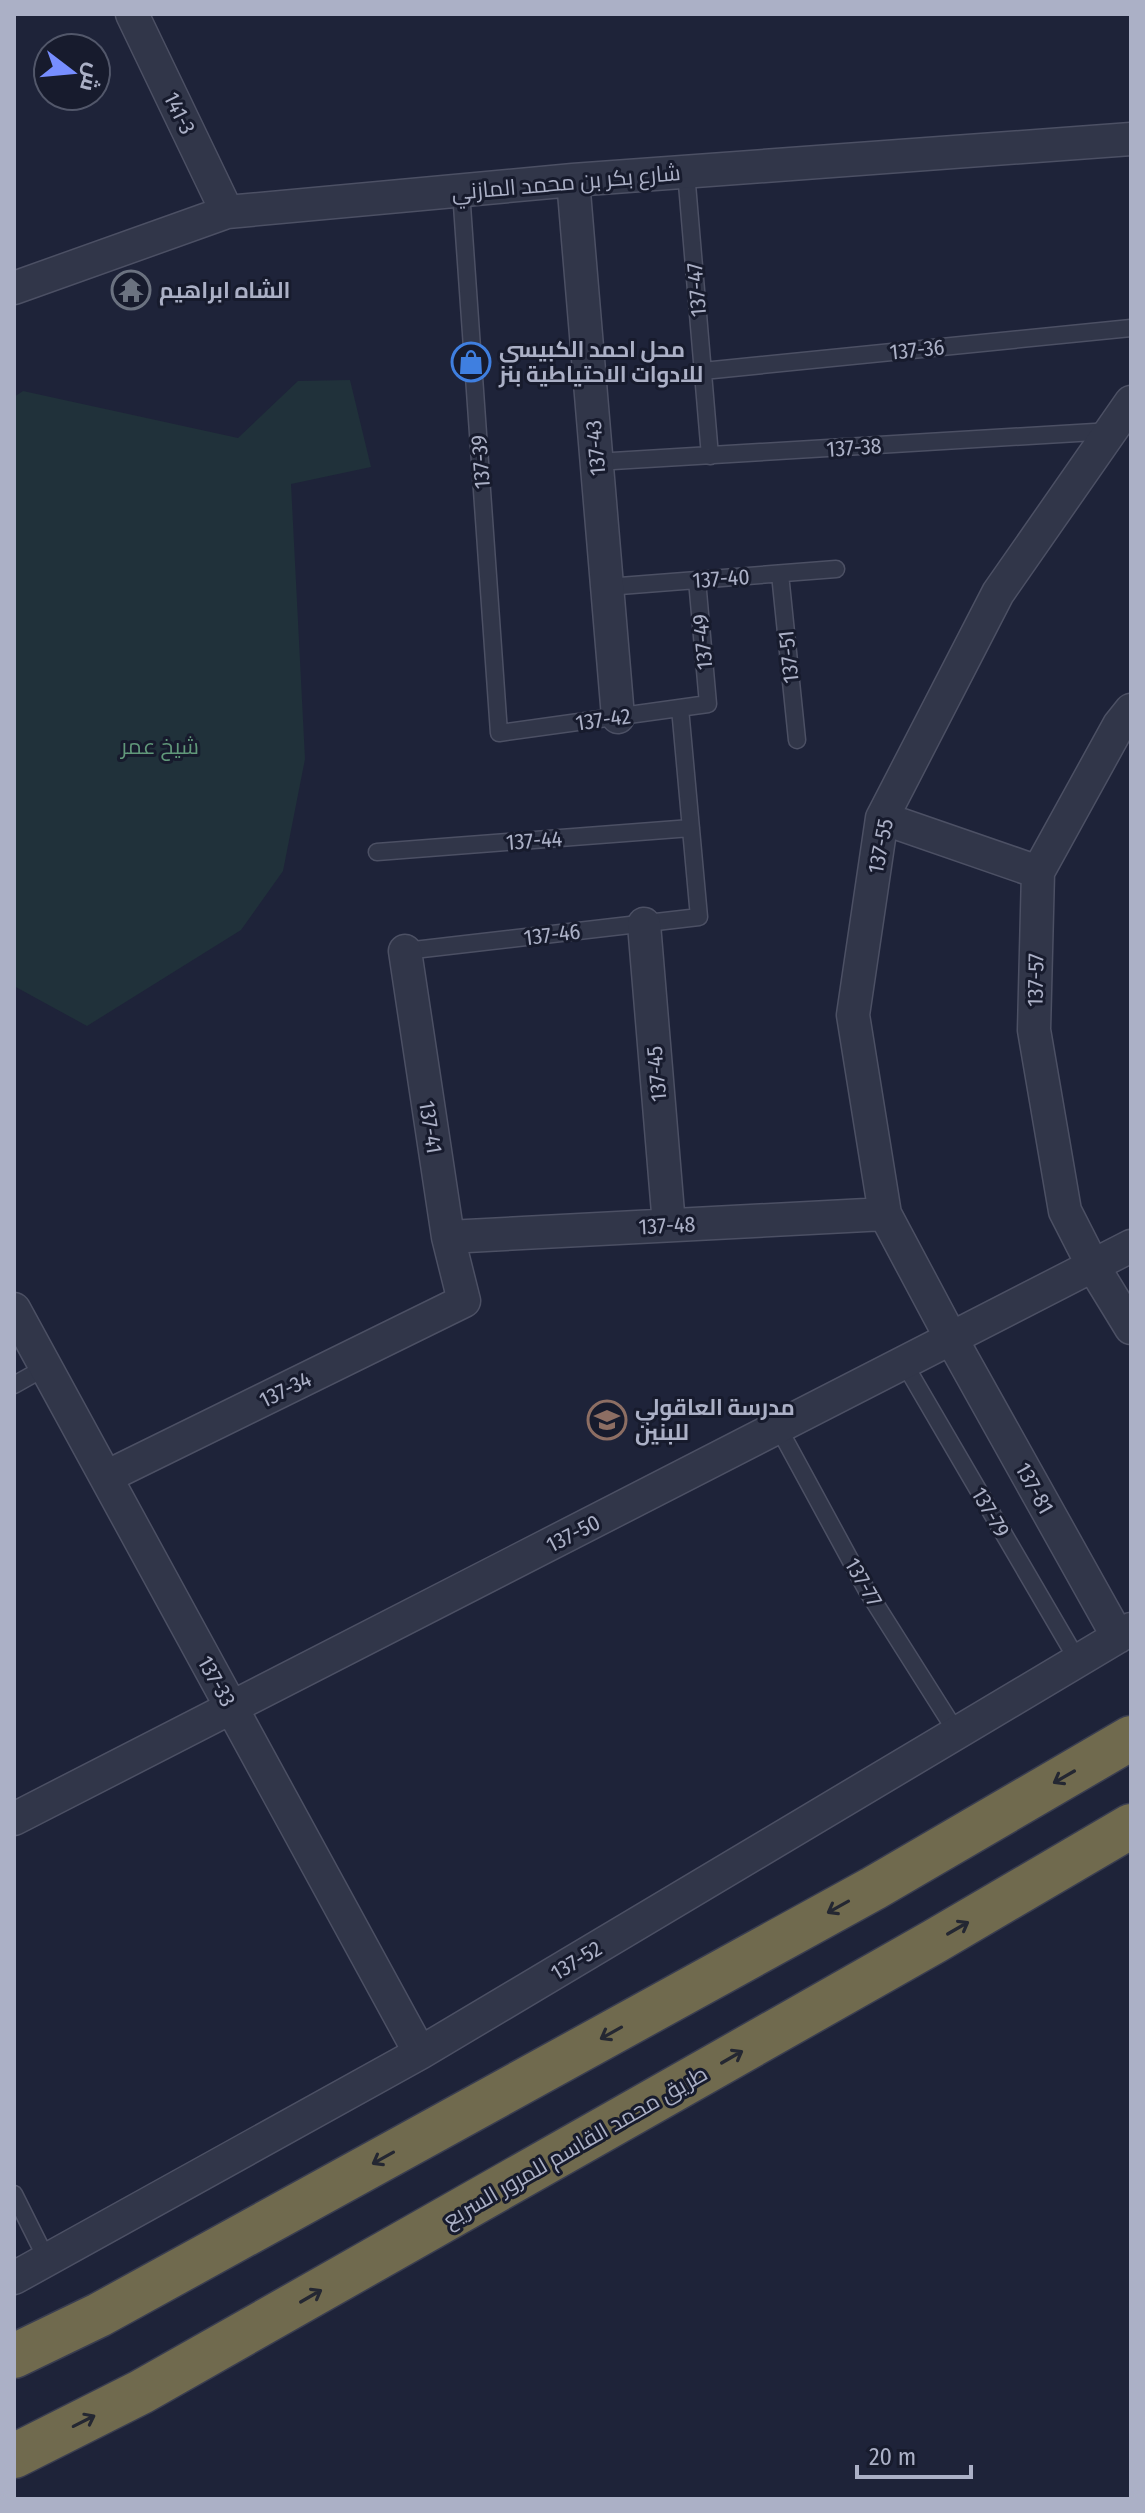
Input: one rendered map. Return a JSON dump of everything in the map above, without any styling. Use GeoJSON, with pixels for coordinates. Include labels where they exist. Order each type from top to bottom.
{"type":"FeatureCollection","features":[{"type":"Feature","properties":{"kind":"highway"},"geometry":{"type":"LineString","coordinates":[[14,2356],[113,2307],[874,1888],[1131,1738]]}},
{"type":"Feature","properties":{"kind":"highway","name":"طريق محمد القاسم للمرور السريع"},"geometry":{"type":"LineString","coordinates":[[14,2456],[155,2385],[1131,1826]]}},
{"type":"Feature","properties":{"kind":"street","name":"141-3"},"geometry":{"type":"LineString","coordinates":[[132,14],[227,212]]}},
{"type":"Feature","properties":{"kind":"street","name":"شارع بكر بن محمد المازني"},"geometry":{"type":"LineString","coordinates":[[14,288],[227,212],[573,180],[1131,139]]}},
{"type":"Feature","properties":{"kind":"street","name":"137-43"},"geometry":{"type":"LineString","coordinates":[[573,180],[618,717]]}},
{"type":"Feature","properties":{"kind":"street","name":"137-55"},"geometry":{"type":"LineString","coordinates":[[951,1338],[885,1214],[853,1015],[882,818],[998,593],[1131,402]]}},
{"type":"Feature","properties":{"kind":"street","name":"137-57"},"geometry":{"type":"LineString","coordinates":[[1131,710],[1119,725],[1038,872],[1034,1030],[1065,1211],[1093,1266],[1131,1328]]}},
{"type":"Feature","properties":{"kind":"street"},"geometry":{"type":"LineString","coordinates":[[882,818],[1038,872]]}},
{"type":"Feature","properties":{"kind":"street","name":"137-45"},"geometry":{"type":"LineString","coordinates":[[644,924],[669,1225]]}},
{"type":"Feature","properties":{"kind":"street","name":"137-41"},"geometry":{"type":"LineString","coordinates":[[405,951],[448,1237],[464,1301]]}},
{"type":"Feature","properties":{"kind":"street","name":"137-48"},"geometry":{"type":"LineString","coordinates":[[448,1237],[885,1214]]}},
{"type":"Feature","properties":{"kind":"street","name":"137-50"},"geometry":{"type":"LineString","coordinates":[[14,1819],[1131,1246]]}},
{"type":"Feature","properties":{"kind":"street","name":"137-34"},"geometry":{"type":"LineString","coordinates":[[106,1477],[464,1301]]}},
{"type":"Feature","properties":{"kind":"street","name":"137-33"},"geometry":{"type":"LineString","coordinates":[[14,1309],[420,2053]]}},
{"type":"Feature","properties":{"kind":"street","name":"137-81"},"geometry":{"type":"LineString","coordinates":[[951,1338],[1125,1633]]}},
{"type":"Feature","properties":{"kind":"street","name":"137-52"},"geometry":{"type":"LineString","coordinates":[[14,2278],[420,2053],[1125,1633]]}},
{"type":"Feature","properties":{"kind":"lane","name":"137-47"},"geometry":{"type":"LineString","coordinates":[[686,172],[710,456]]}},
{"type":"Feature","properties":{"kind":"lane","name":"137-39"},"geometry":{"type":"LineString","coordinates":[[461,191],[499,733]]}},
{"type":"Feature","properties":{"kind":"lane","name":"137-36"},"geometry":{"type":"LineString","coordinates":[[703,371],[1131,328]]}},
{"type":"Feature","properties":{"kind":"lane","name":"137-38"},"geometry":{"type":"LineString","coordinates":[[596,462],[1111,431]]}},
{"type":"Feature","properties":{"kind":"lane","name":"137-40"},"geometry":{"type":"LineString","coordinates":[[607,587],[836,569]]}},
{"type":"Feature","properties":{"kind":"lane","name":"137-51"},"geometry":{"type":"LineString","coordinates":[[780,574],[797,740]]}},
{"type":"Feature","properties":{"kind":"lane","name":"137-49"},"geometry":{"type":"LineString","coordinates":[[697,580],[708,704]]}},
{"type":"Feature","properties":{"kind":"lane","name":"137-42"},"geometry":{"type":"LineString","coordinates":[[499,733],[708,704]]}},
{"type":"Feature","properties":{"kind":"lane"},"geometry":{"type":"LineString","coordinates":[[680,708],[691,828]]}},
{"type":"Feature","properties":{"kind":"lane","name":"137-44"},"geometry":{"type":"LineString","coordinates":[[377,852],[691,828]]}},
{"type":"Feature","properties":{"kind":"lane","name":"137-46"},"geometry":{"type":"LineString","coordinates":[[405,951],[699,917],[691,828]]}},
{"type":"Feature","properties":{"kind":"lane","name":"137-79"},"geometry":{"type":"LineString","coordinates":[[904,1363],[1078,1661]]}},
{"type":"Feature","properties":{"kind":"lane"},"geometry":{"type":"LineString","coordinates":[[14,1385],[46,1367]]}},
{"type":"Feature","properties":{"kind":"lane","name":"137-77"},"geometry":{"type":"LineString","coordinates":[[778,1427],[866,1589],[957,1733]]}},
{"type":"Feature","properties":{"kind":"lane"},"geometry":{"type":"LineString","coordinates":[[14,2194],[47,2260]]}},
{"type":"Feature","properties":{"kind":"green space","name":"شيخ عمر"},"geometry":{"type":"Polygon","coordinates":[[[350,380],[371,467],[291,484],[305,759],[283,871],[241,930],[87,1026],[14,986],[14,397],[23,391],[238,438],[298,381],[350,380]]]}},
{"type":"Feature","properties":{"kind":"place","name":"الشاه ابراهيم"},"geometry":{"type":"Point","coordinates":[131,290]}},
{"type":"Feature","properties":{"kind":"place","name":"محل احمد الكبيسي للادوات الاحتياطية بنز"},"geometry":{"type":"Point","coordinates":[471,362]}},
{"type":"Feature","properties":{"kind":"place","name":"مدرسة العاقولي للبنين"},"geometry":{"type":"Point","coordinates":[607,1420]}}]}
